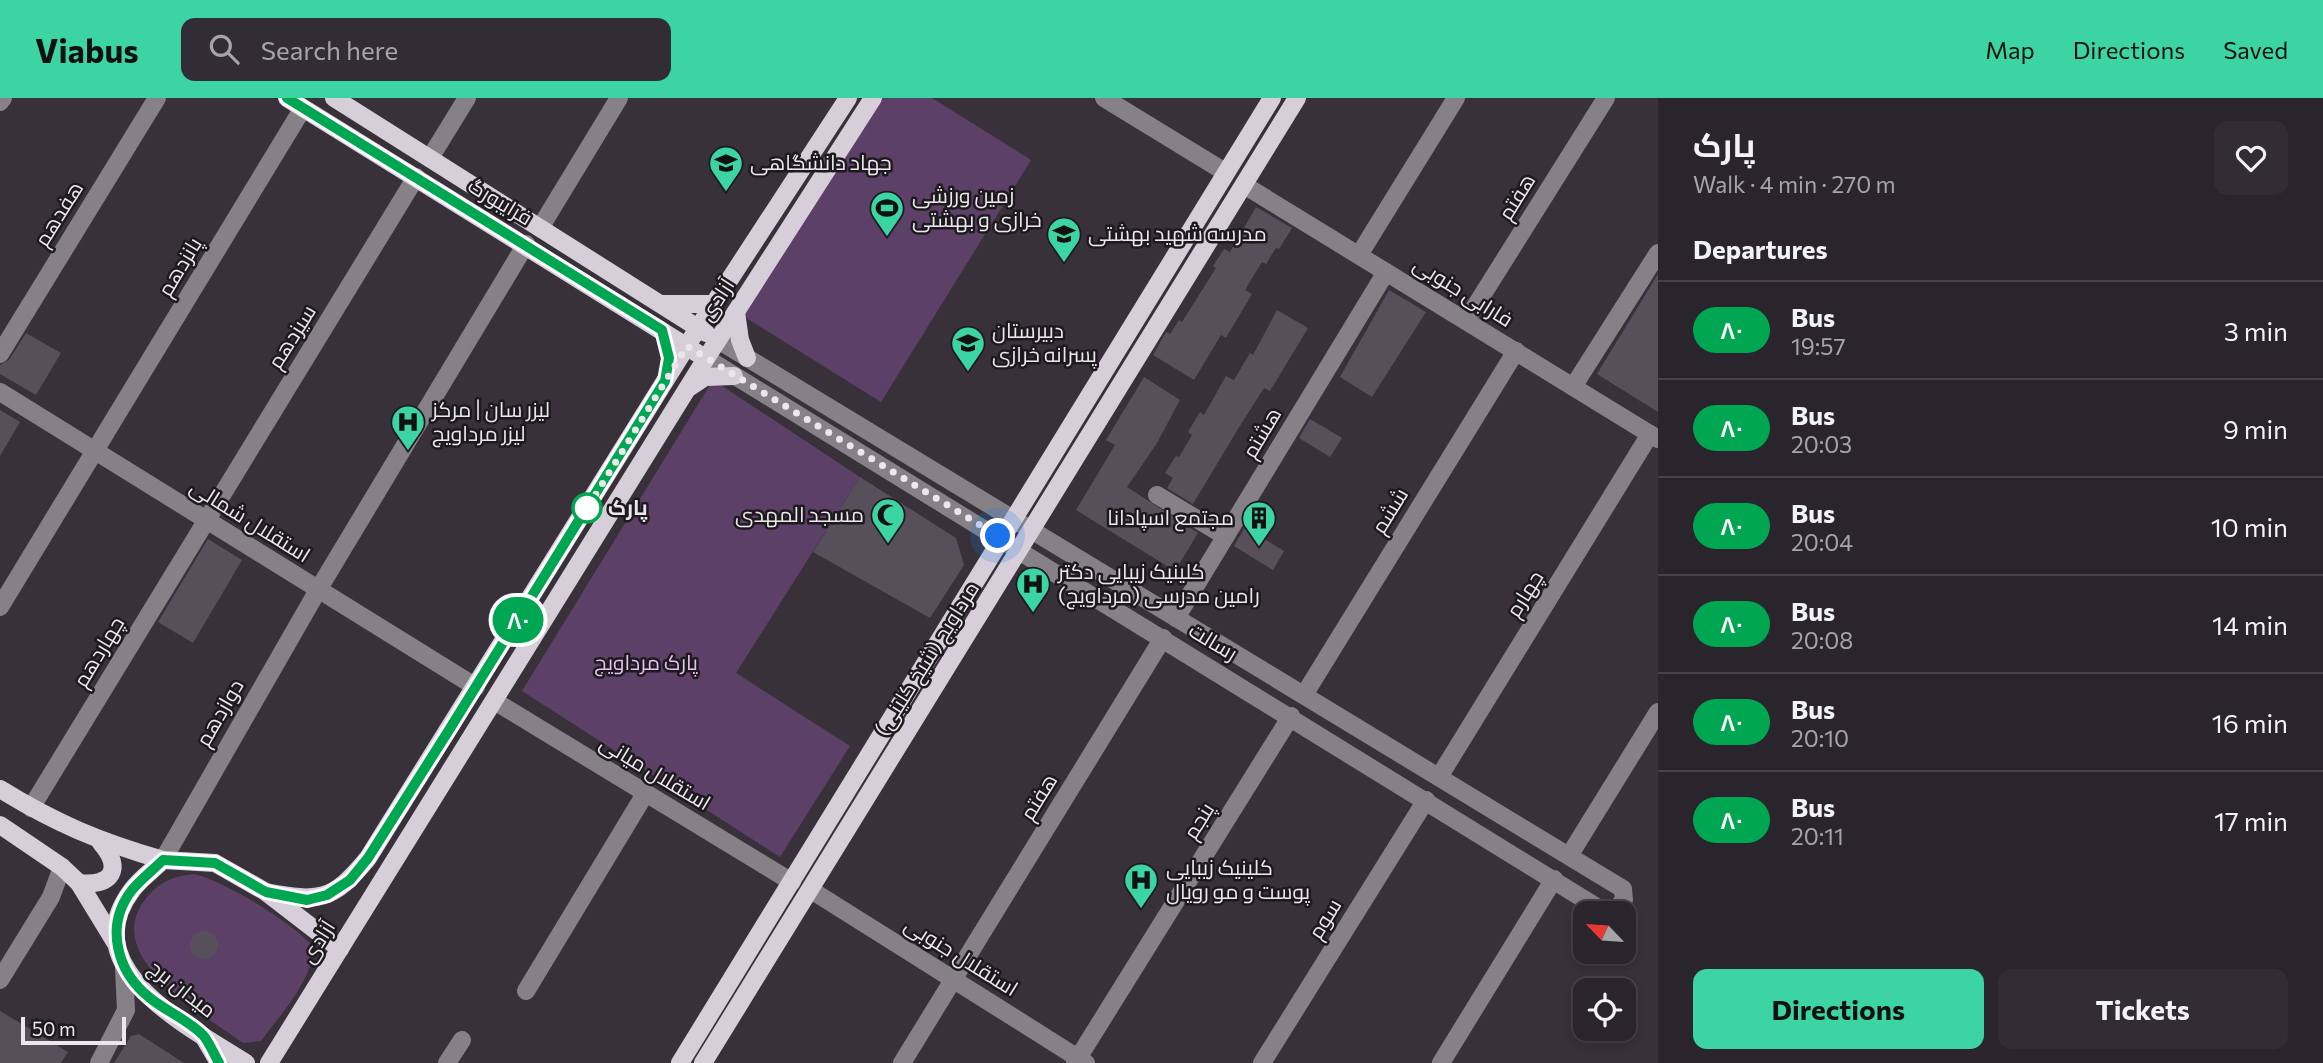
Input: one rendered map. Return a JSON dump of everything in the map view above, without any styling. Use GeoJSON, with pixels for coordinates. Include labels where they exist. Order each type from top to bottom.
{"type":"FeatureCollection","features":[{"type":"Feature","properties":{"kind":"main road","name":"فرایبورگ"},"geometry":{"type":"LineString","coordinates":[[288,98],[687,346]]}},
{"type":"Feature","properties":{"kind":"main road","name":"فرایبورگ"},"geometry":{"type":"LineString","coordinates":[[334,98],[718,340]]}},
{"type":"Feature","properties":{"kind":"main road","name":"آزادی"},"geometry":{"type":"LineString","coordinates":[[266,892],[307,900],[327,895],[350,880],[368,858],[698,328],[848,98]]}},
{"type":"Feature","properties":{"kind":"main road","name":"آزادی"},"geometry":{"type":"LineString","coordinates":[[269,1063],[496,702],[706,358],[873,98]]}},
{"type":"Feature","properties":{"kind":"main road","name":"مرداویج (شیخ کلینی)"},"geometry":{"type":"LineString","coordinates":[[680,1063],[1272,98]]}},
{"type":"Feature","properties":{"kind":"main road","name":"مرداویج (شیخ کلینی)"},"geometry":{"type":"LineString","coordinates":[[704,1063],[1297,98]]}},
{"type":"Feature","properties":{"kind":"main road"},"geometry":{"type":"LineString","coordinates":[[358,141],[371,121]]}},
{"type":"Feature","properties":{"kind":"main road"},"geometry":{"type":"LineString","coordinates":[[659,304],[714,304]]}},
{"type":"Feature","properties":{"kind":"main road"},"geometry":{"type":"LineString","coordinates":[[736,312],[740,340],[747,358]]}},
{"type":"Feature","properties":{"kind":"main road"},"geometry":{"type":"LineString","coordinates":[[662,330],[669,358],[665,381]]}},
{"type":"Feature","properties":{"kind":"main road","name":"رسالت"},"geometry":{"type":"LineString","coordinates":[[687,346],[706,358]]}},
{"type":"Feature","properties":{"kind":"main road"},"geometry":{"type":"LineString","coordinates":[[687,389],[705,377],[734,376]]}},
{"type":"Feature","properties":{"kind":"main road"},"geometry":{"type":"LineString","coordinates":[[0,789],[31,808],[102,843],[163,860],[215,863],[266,892],[340,949]]}},
{"type":"Feature","properties":{"kind":"main road","name":"میدان برج"},"geometry":{"type":"LineString","coordinates":[[0,825],[62,867],[79,883],[115,942],[124,968],[142,992],[246,1063]]}},
{"type":"Feature","properties":{"kind":"main road"},"geometry":{"type":"LineString","coordinates":[[79,883],[96,885],[108,878],[114,868],[112,855],[102,843]]}},
{"type":"Feature","properties":{"kind":"main road"},"geometry":{"type":"LineString","coordinates":[[115,942],[118,916],[131,891],[163,860]]}},
{"type":"Feature","properties":{"kind":"main road"},"geometry":{"type":"LineString","coordinates":[[203,1035],[219,1063]]}},
{"type":"Feature","properties":{"kind":"street","name":"هفدهم"},"geometry":{"type":"LineString","coordinates":[[0,354],[157,98]]}},
{"type":"Feature","properties":{"kind":"street"},"geometry":{"type":"LineString","coordinates":[[430,158],[467,98]]}},
{"type":"Feature","properties":{"kind":"street"},"geometry":{"type":"LineString","coordinates":[[540,228],[619,98]]}},
{"type":"Feature","properties":{"kind":"street"},"geometry":{"type":"LineString","coordinates":[[1359,255],[1456,98]]}},
{"type":"Feature","properties":{"kind":"street","name":"هفتم"},"geometry":{"type":"LineString","coordinates":[[1466,321],[1606,98]]}},
{"type":"Feature","properties":{"kind":"street"},"geometry":{"type":"LineString","coordinates":[[1110,100],[1225,172]]}},
{"type":"Feature","properties":{"kind":"street","name":"پانزدهم"},"geometry":{"type":"LineString","coordinates":[[0,607],[303,108]]}},
{"type":"Feature","properties":{"kind":"street","name":"سیزدهم"},"geometry":{"type":"LineString","coordinates":[[206,520],[416,177]]}},
{"type":"Feature","properties":{"kind":"street","name":"فارابی جنوبی"},"geometry":{"type":"LineString","coordinates":[[1244,185],[1654,437]]}},
{"type":"Feature","properties":{"kind":"street","name":"دوازدهم"},"geometry":{"type":"LineString","coordinates":[[163,860],[318,590],[526,244]]}},
{"type":"Feature","properties":{"kind":"street"},"geometry":{"type":"LineString","coordinates":[[1573,387],[1658,253]]}},
{"type":"Feature","properties":{"kind":"street","name":"هشتم"},"geometry":{"type":"LineString","coordinates":[[1176,618],[1386,272]]}},
{"type":"Feature","properties":{"kind":"street"},"geometry":{"type":"LineString","coordinates":[[718,340],[1033,530]]}},
{"type":"Feature","properties":{"kind":"street","name":"ششم"},"geometry":{"type":"LineString","coordinates":[[1304,695],[1516,351]]}},
{"type":"Feature","properties":{"kind":"street","name":"رسالت"},"geometry":{"type":"LineString","coordinates":[[706,358],[1589,901]]}},
{"type":"Feature","properties":{"kind":"street","name":"استقلال شمالی"},"geometry":{"type":"LineString","coordinates":[[0,392],[476,687]]}},
{"type":"Feature","properties":{"kind":"street","name":"چهارم"},"geometry":{"type":"LineString","coordinates":[[1440,777],[1654,437]]}},
{"type":"Feature","properties":{"kind":"street"},"geometry":{"type":"LineString","coordinates":[[1157,495],[1226,536]]}},
{"type":"Feature","properties":{"kind":"street","name":"چهاردهم"},"geometry":{"type":"LineString","coordinates":[[31,808],[206,520]]}},
{"type":"Feature","properties":{"kind":"street","name":"رسالت"},"geometry":{"type":"LineString","coordinates":[[1033,530],[1623,889],[1623,901]]}},
{"type":"Feature","properties":{"kind":"street","name":"هفتم"},"geometry":{"type":"LineString","coordinates":[[954,979],[1163,638]]}},
{"type":"Feature","properties":{"kind":"street","name":"استقلال میانی"},"geometry":{"type":"LineString","coordinates":[[496,702],[792,882]]}},
{"type":"Feature","properties":{"kind":"street"},"geometry":{"type":"LineString","coordinates":[[1569,856],[1658,712]]}},
{"type":"Feature","properties":{"kind":"street","name":"پنجم"},"geometry":{"type":"LineString","coordinates":[[1080,1061],[1291,716]]}},
{"type":"Feature","properties":{"kind":"street"},"geometry":{"type":"LineString","coordinates":[[526,991],[645,794]]}},
{"type":"Feature","properties":{"kind":"street","name":"سوم"},"geometry":{"type":"LineString","coordinates":[[1262,1063],[1426,800]]}},
{"type":"Feature","properties":{"kind":"street"},"geometry":{"type":"LineString","coordinates":[[0,980],[51,897],[62,867]]}},
{"type":"Feature","properties":{"kind":"street"},"geometry":{"type":"LineString","coordinates":[[1441,1063],[1555,879]]}},
{"type":"Feature","properties":{"kind":"street","name":"استقلال جنوبی"},"geometry":{"type":"LineString","coordinates":[[811,890],[1080,1061]]}},
{"type":"Feature","properties":{"kind":"street"},"geometry":{"type":"LineString","coordinates":[[99,1063],[126,1010],[124,968]]}},
{"type":"Feature","properties":{"kind":"street"},"geometry":{"type":"LineString","coordinates":[[902,1063],[954,979]]}},
{"type":"Feature","properties":{"kind":"street"},"geometry":{"type":"LineString","coordinates":[[447,1063],[461,1040]]}},
{"type":"Feature","properties":{"kind":"green space","name":"زمین ورزشی خرازی و بهشتی"},"geometry":{"type":"Polygon","coordinates":[[[879,98],[932,98],[1031,160],[881,402],[743,316],[879,98]]]}},
{"type":"Feature","properties":{"kind":"green space","name":"پارک مرداویج"},"geometry":{"type":"Polygon","coordinates":[[[713,380],[860,477],[736,673],[850,746],[780,857],[522,691],[713,380]]]}},
{"type":"Feature","properties":{"kind":"green space"},"geometry":{"type":"Polygon","coordinates":[[[194,874],[223,885],[257,904],[313,946],[312,958],[302,984],[261,1041],[243,1043],[184,1001],[147,964],[136,944],[135,923],[144,901],[154,889],[166,882],[194,874]]]}},
{"type":"Feature","properties":{"kind":"building"},"geometry":{"type":"Polygon","coordinates":[[[1256,207],[1292,228],[1266,264],[1262,262],[1245,290],[1252,294],[1226,338],[1221,335],[1194,380],[1153,355],[1166,332],[1170,334],[1179,320],[1182,322],[1216,268],[1213,266],[1224,249],[1230,252],[1256,207]]]}},
{"type":"Feature","properties":{"kind":"building"},"geometry":{"type":"Polygon","coordinates":[[[1658,274],[1658,412],[1597,374],[1658,274]]]}},
{"type":"Feature","properties":{"kind":"building"},"geometry":{"type":"Polygon","coordinates":[[[1389,290],[1426,312],[1372,397],[1340,377],[1389,290]]]}},
{"type":"Feature","properties":{"kind":"building"},"geometry":{"type":"Polygon","coordinates":[[[1277,310],[1308,328],[1270,391],[1264,388],[1193,504],[1167,488],[1173,478],[1165,473],[1176,456],[1179,457],[1192,435],[1188,432],[1200,412],[1204,415],[1226,376],[1234,380],[1250,353],[1253,355],[1277,310]]]}},
{"type":"Feature","properties":{"kind":"building"},"geometry":{"type":"Polygon","coordinates":[[[26,333],[61,353],[36,395],[0,374],[0,365],[9,360],[26,333]]]}},
{"type":"Feature","properties":{"kind":"building"},"geometry":{"type":"Polygon","coordinates":[[[1144,377],[1180,400],[1157,443],[1127,487],[1198,533],[1175,571],[1076,510],[1115,445],[1106,440],[1144,377]]]}},
{"type":"Feature","properties":{"kind":"building"},"geometry":{"type":"Polygon","coordinates":[[[0,410],[20,422],[0,456],[0,410]]]}},
{"type":"Feature","properties":{"kind":"building"},"geometry":{"type":"Polygon","coordinates":[[[1310,419],[1342,438],[1330,457],[1299,438],[1310,419]]]}},
{"type":"Feature","properties":{"kind":"building","name":"مسجد المهدی"},"geometry":{"type":"Polygon","coordinates":[[[860,477],[956,538],[964,565],[930,618],[813,552],[860,477]]]}},
{"type":"Feature","properties":{"kind":"building","name":"مجتمع اسپادانا"},"geometry":{"type":"Polygon","coordinates":[[[1245,527],[1284,551],[1273,570],[1234,546],[1245,527]]]}},
{"type":"Feature","properties":{"kind":"building"},"geometry":{"type":"Polygon","coordinates":[[[208,539],[242,560],[193,643],[158,622],[208,539]]]}},
{"type":"Feature","properties":{"kind":"building"},"geometry":{"type":"Polygon","coordinates":[[[204,931],[214,935],[218,945],[214,955],[204,959],[194,955],[190,945],[194,935],[204,931]]]}},
{"type":"Feature","properties":{"kind":"building"},"geometry":{"type":"Polygon","coordinates":[[[0,1011],[68,1052],[61,1063],[0,1063],[0,1011]]]}},
{"type":"Feature","properties":{"kind":"building"},"geometry":{"type":"Polygon","coordinates":[[[139,1034],[184,1063],[114,1063],[131,1036],[139,1034]]]}},
{"type":"Feature","properties":{"kind":"bus line","name":"۸۰"},"geometry":{"type":"LineString","coordinates":[[219,1063],[203,1035],[134,985],[124,968],[115,942],[118,916],[131,891],[163,860],[200,860],[215,863],[266,892],[307,900],[327,895],[350,880],[368,858],[449,730],[665,381],[669,358],[662,330],[287,98]]}},
{"type":"Feature","properties":{"kind":"place","name":"جهاد دانشگاهی"},"geometry":{"type":"Point","coordinates":[726,193]}},
{"type":"Feature","properties":{"kind":"place","name":"زمین ورزشی خرازی و بهشتی"},"geometry":{"type":"Point","coordinates":[887,238]}},
{"type":"Feature","properties":{"kind":"place","name":"مدرسه شهید بهشتی"},"geometry":{"type":"Point","coordinates":[1064,264]}},
{"type":"Feature","properties":{"kind":"place","name":"دبیرستان پسرانه خرازی"},"geometry":{"type":"Point","coordinates":[968,373]}},
{"type":"Feature","properties":{"kind":"place","name":"لیزر سان | مرکز لیزر مرداویج"},"geometry":{"type":"Point","coordinates":[408,452]}},
{"type":"Feature","properties":{"kind":"place","name":"پارک"},"geometry":{"type":"Point","coordinates":[587,508]}},
{"type":"Feature","properties":{"kind":"place","name":"مسجد المهدی"},"geometry":{"type":"Point","coordinates":[888,545]}},
{"type":"Feature","properties":{"kind":"place","name":"مجتمع اسپادانا"},"geometry":{"type":"Point","coordinates":[1259,548]}},
{"type":"Feature","properties":{"kind":"place","name":"کلینیک زیبایی دکتر رامین مدرسی (مرداویج)"},"geometry":{"type":"Point","coordinates":[1033,614]}},
{"type":"Feature","properties":{"kind":"place","name":"کلینیک زیبایی پوست و مو رویال"},"geometry":{"type":"Point","coordinates":[1141,910]}},
{"type":"Feature","properties":{"kind":"route"},"geometry":{"type":"LineString","coordinates":[[587,508],[585,512],[687,346],[998,536]]}}]}
